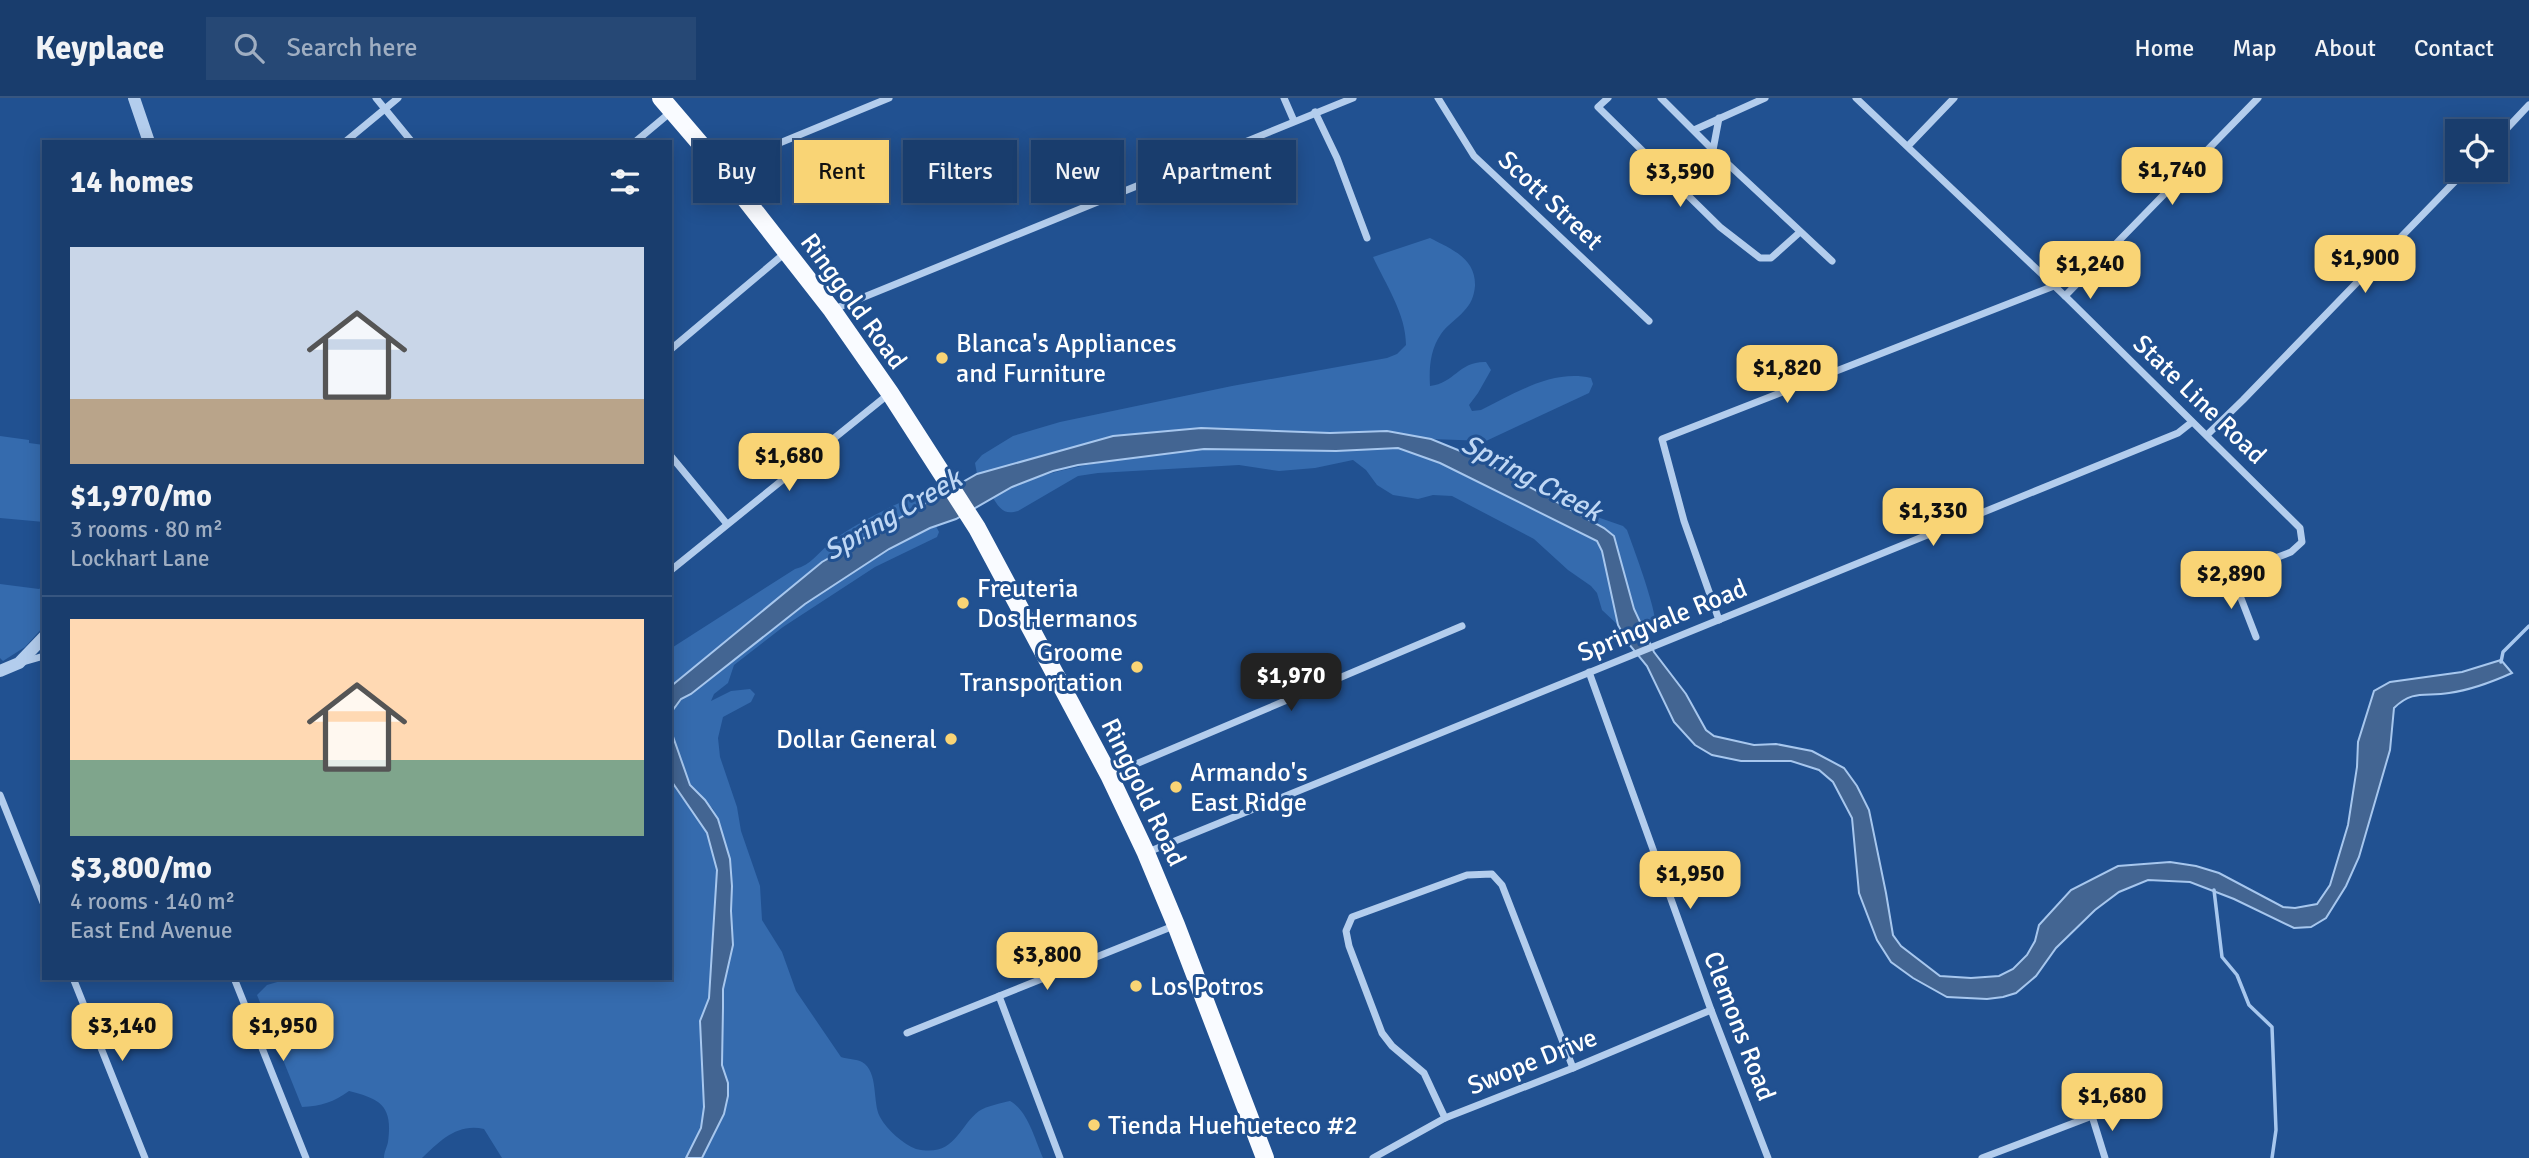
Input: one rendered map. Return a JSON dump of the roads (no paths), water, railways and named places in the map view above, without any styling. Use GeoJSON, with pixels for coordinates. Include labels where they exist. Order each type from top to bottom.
{"type":"FeatureCollection","features":[{"type":"Feature","properties":{"kind":"main road","name":"Ringgold Road"},"geometry":{"type":"LineString","coordinates":[[666,104],[697,140]]}},
{"type":"Feature","properties":{"kind":"main road","name":"Ringgold Road"},"geometry":{"type":"LineString","coordinates":[[748,203],[832,310],[947,481],[976,528],[1110,775],[1176,925],[1265,1158]]}},
{"type":"Feature","properties":{"kind":"street"},"geometry":{"type":"LineString","coordinates":[[134,98],[148,140]]}},
{"type":"Feature","properties":{"kind":"street"},"geometry":{"type":"LineString","coordinates":[[376,98],[410,140]]}},
{"type":"Feature","properties":{"kind":"street"},"geometry":{"type":"LineString","coordinates":[[347,140],[398,98]]}},
{"type":"Feature","properties":{"kind":"street"},"geometry":{"type":"LineString","coordinates":[[780,143],[889,98]]}},
{"type":"Feature","properties":{"kind":"street"},"geometry":{"type":"LineString","coordinates":[[1284,98],[1294,121]]}},
{"type":"Feature","properties":{"kind":"street"},"geometry":{"type":"LineString","coordinates":[[832,310],[1353,98]]}},
{"type":"Feature","properties":{"kind":"street","name":"Scott Street"},"geometry":{"type":"LineString","coordinates":[[1438,98],[1474,156],[1649,321]]}},
{"type":"Feature","properties":{"kind":"street"},"geometry":{"type":"LineString","coordinates":[[1608,98],[1598,107],[1692,201],[1749,251],[1760,258],[1771,258],[1800,232]]}},
{"type":"Feature","properties":{"kind":"street"},"geometry":{"type":"LineString","coordinates":[[1661,98],[1832,261]]}},
{"type":"Feature","properties":{"kind":"street"},"geometry":{"type":"LineString","coordinates":[[1694,130],[1765,98]]}},
{"type":"Feature","properties":{"kind":"street","name":"State Line Road"},"geometry":{"type":"LineString","coordinates":[[1856,98],[2065,296],[2300,528],[2302,542],[2291,552],[2232,575]]}},
{"type":"Feature","properties":{"kind":"street"},"geometry":{"type":"LineString","coordinates":[[1908,146],[1954,98]]}},
{"type":"Feature","properties":{"kind":"street"},"geometry":{"type":"LineString","coordinates":[[2065,296],[2259,98]]}},
{"type":"Feature","properties":{"kind":"street"},"geometry":{"type":"LineString","coordinates":[[637,140],[666,104]]}},
{"type":"Feature","properties":{"kind":"street"},"geometry":{"type":"LineString","coordinates":[[2508,127],[2529,105]]}},
{"type":"Feature","properties":{"kind":"street"},"geometry":{"type":"LineString","coordinates":[[1315,112],[1337,158],[1367,238]]}},
{"type":"Feature","properties":{"kind":"street"},"geometry":{"type":"LineString","coordinates":[[1713,150],[1719,118]]}},
{"type":"Feature","properties":{"kind":"street"},"geometry":{"type":"LineString","coordinates":[[2207,435],[2454,182]]}},
{"type":"Feature","properties":{"kind":"street"},"geometry":{"type":"LineString","coordinates":[[672,347],[786,252]]}},
{"type":"Feature","properties":{"kind":"street"},"geometry":{"type":"LineString","coordinates":[[1719,620],[1684,521],[1662,439],[2054,286]]}},
{"type":"Feature","properties":{"kind":"street"},"geometry":{"type":"LineString","coordinates":[[672,569],[890,393]]}},
{"type":"Feature","properties":{"kind":"street","name":"Springvale Road"},"geometry":{"type":"LineString","coordinates":[[1146,853],[2178,433],[2193,422]]}},
{"type":"Feature","properties":{"kind":"street"},"geometry":{"type":"LineString","coordinates":[[672,457],[727,524]]}},
{"type":"Feature","properties":{"kind":"street"},"geometry":{"type":"LineString","coordinates":[[2191,590],[2232,575],[2256,637]]}},
{"type":"Feature","properties":{"kind":"street"},"geometry":{"type":"LineString","coordinates":[[1110,775],[1462,626]]}},
{"type":"Feature","properties":{"kind":"street"},"geometry":{"type":"LineString","coordinates":[[19,663],[42,639]]}},
{"type":"Feature","properties":{"kind":"street"},"geometry":{"type":"LineString","coordinates":[[0,671],[42,657]]}},
{"type":"Feature","properties":{"kind":"street","name":"Clemons Road"},"geometry":{"type":"LineString","coordinates":[[1589,672],[1710,1010],[1768,1158]]}},
{"type":"Feature","properties":{"kind":"street"},"geometry":{"type":"LineString","coordinates":[[0,795],[42,900]]}},
{"type":"Feature","properties":{"kind":"street"},"geometry":{"type":"LineString","coordinates":[[1445,1118],[1424,1073],[1391,1046],[1382,1033],[1349,946],[1346,931],[1352,917],[1467,875],[1492,874],[1502,885],[1573,1069]]}},
{"type":"Feature","properties":{"kind":"street"},"geometry":{"type":"LineString","coordinates":[[907,1033],[1176,925]]}},
{"type":"Feature","properties":{"kind":"street"},"geometry":{"type":"LineString","coordinates":[[74,980],[145,1158]]}},
{"type":"Feature","properties":{"kind":"street"},"geometry":{"type":"LineString","coordinates":[[235,980],[306,1158]]}},
{"type":"Feature","properties":{"kind":"street"},"geometry":{"type":"LineString","coordinates":[[999,996],[1060,1158]]}},
{"type":"Feature","properties":{"kind":"street","name":"Swope Drive"},"geometry":{"type":"LineString","coordinates":[[1373,1158],[1445,1118],[1573,1069],[1710,1010]]}},
{"type":"Feature","properties":{"kind":"street"},"geometry":{"type":"LineString","coordinates":[[1982,1158],[2139,1095]]}},
{"type":"Feature","properties":{"kind":"street"},"geometry":{"type":"LineString","coordinates":[[2092,1116],[2105,1158]]}},
{"type":"Feature","properties":{"kind":"waterway","name":"Spring Creek"},"geometry":{"type":"LineString","coordinates":[[2501,662],[2503,652],[2529,626]]}},
{"type":"Feature","properties":{"kind":"waterway"},"geometry":{"type":"LineString","coordinates":[[2214,890],[2222,957],[2237,975],[2249,1005],[2272,1027],[2276,1130],[2272,1158]]}},
{"type":"Feature","properties":{"kind":"place","name":"Blanca's Appliances and Furniture"},"geometry":{"type":"Point","coordinates":[942,358]}},
{"type":"Feature","properties":{"kind":"place","name":"Freuteria Dos Hermanos"},"geometry":{"type":"Point","coordinates":[963,603]}},
{"type":"Feature","properties":{"kind":"place","name":"Groome Transportation"},"geometry":{"type":"Point","coordinates":[1137,667]}},
{"type":"Feature","properties":{"kind":"place","name":"Dollar General"},"geometry":{"type":"Point","coordinates":[951,739]}},
{"type":"Feature","properties":{"kind":"place","name":"Armando's East Ridge"},"geometry":{"type":"Point","coordinates":[1176,787]}},
{"type":"Feature","properties":{"kind":"place","name":"Los Potros"},"geometry":{"type":"Point","coordinates":[1136,986]}},
{"type":"Feature","properties":{"kind":"place","name":"Tienda Huehueteco #2"},"geometry":{"type":"Point","coordinates":[1094,1125]}}]}
